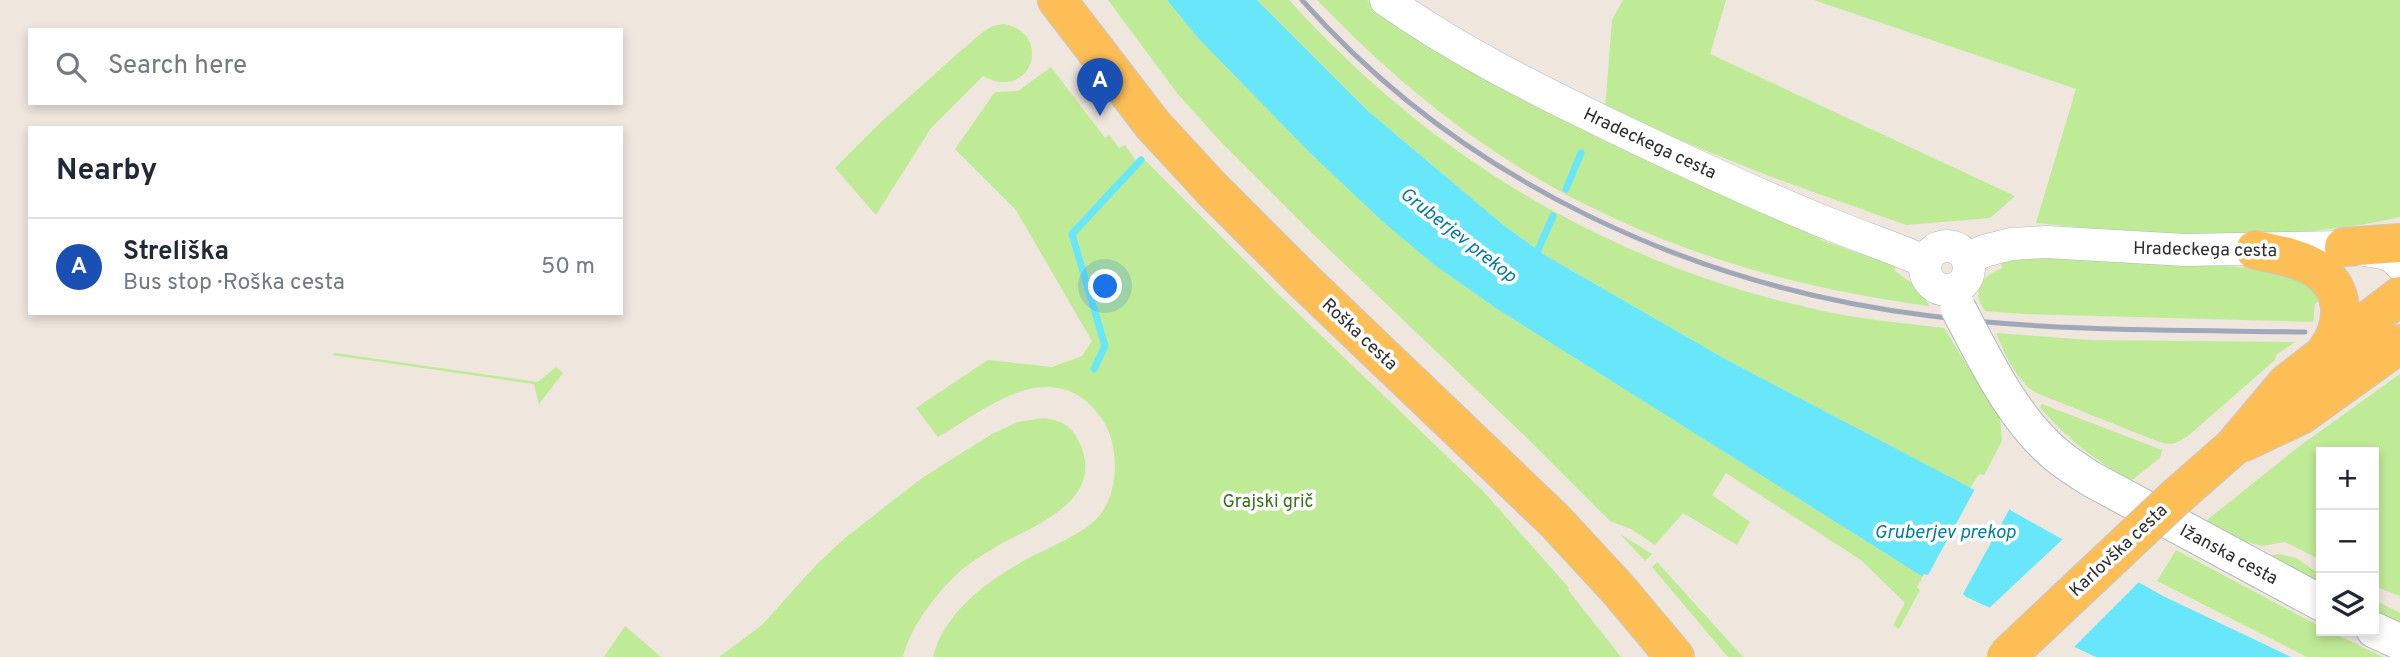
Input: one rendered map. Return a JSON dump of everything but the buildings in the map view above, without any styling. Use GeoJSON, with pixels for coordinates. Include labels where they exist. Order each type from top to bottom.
{"type":"FeatureCollection","features":[{"type":"Feature","properties":{"kind":"main road","name":"Roška cesta"},"geometry":{"type":"LineString","coordinates":[[1057,0],[1153,125],[1195,171],[1295,273],[1554,520],[1617,588],[1675,657]]}},
{"type":"Feature","properties":{"kind":"main road"},"geometry":{"type":"LineString","coordinates":[[2344,247],[2400,243]]}},
{"type":"Feature","properties":{"kind":"main road"},"geometry":{"type":"LineString","coordinates":[[2255,250],[2316,269],[2333,287],[2340,306],[2340,325],[2326,351]]}},
{"type":"Feature","properties":{"kind":"main road","name":"Karlovška cesta"},"geometry":{"type":"LineString","coordinates":[[2006,657],[2233,447],[2287,383],[2400,296]]}},
{"type":"Feature","properties":{"kind":"main road","name":"Ižanska cesta"},"geometry":{"type":"LineString","coordinates":[[1960,309],[1986,362],[2017,409],[2037,436],[2058,457],[2091,479],[2316,600]]}},
{"type":"Feature","properties":{"kind":"main road","name":"Karlovška cesta"},"geometry":{"type":"LineString","coordinates":[[2233,447],[2301,415],[2400,344]]}},
{"type":"Feature","properties":{"kind":"main road"},"geometry":{"type":"LineString","coordinates":[[2379,632],[2400,642]]}},
{"type":"Feature","properties":{"kind":"street","name":"Hradeckega cesta"},"geometry":{"type":"LineString","coordinates":[[1386,0],[1489,64],[1612,126],[1797,210],[1926,262]]}},
{"type":"Feature","properties":{"kind":"street","name":"Hradeckega cesta"},"geometry":{"type":"LineString","coordinates":[[1967,259],[1984,251],[2024,243],[2162,249],[2344,247],[2382,253],[2393,257],[2400,264]]}},
{"type":"Feature","properties":{"kind":"street"},"geometry":{"type":"LineString","coordinates":[[1945,246],[1958,249],[1967,259],[1969,270],[1958,286],[1960,309],[1942,289],[1931,282],[1926,270],[1926,262],[1933,251],[1945,246]]}},
{"type":"Feature","properties":{"kind":"green space"},"geometry":{"type":"Polygon","coordinates":[[[1108,0],[1167,0],[1198,38],[1309,152],[1383,222],[1433,264],[1497,309],[1923,577],[1917,587],[1920,590],[1899,629],[1893,625],[1905,603],[1861,560],[1726,473],[1712,495],[1750,522],[1737,545],[1683,513],[1655,545],[1631,529],[1610,521],[1219,140],[1177,93],[1108,0]]]}},
{"type":"Feature","properties":{"kind":"green space"},"geometry":{"type":"Polygon","coordinates":[[[1257,0],[1289,0],[1345,57],[1404,110],[1466,157],[1531,199],[1600,235],[1671,266],[1745,291],[1838,314],[1944,328],[2000,418],[2002,441],[1984,475],[1979,474],[1970,488],[1727,360],[1543,254],[1501,223],[1368,111],[1257,0]]]}},
{"type":"Feature","properties":{"kind":"green space"},"geometry":{"type":"Polygon","coordinates":[[[1317,0],[1367,0],[1387,16],[1824,241],[1896,266],[1894,270],[1914,285],[1930,306],[1815,286],[1759,271],[1703,254],[1595,210],[1494,151],[1447,117],[1380,61],[1317,0]]]}},
{"type":"Feature","properties":{"kind":"green space"},"geometry":{"type":"Polygon","coordinates":[[[1623,0],[1726,0],[1710,54],[2015,196],[1990,218],[1906,225],[1769,176],[1605,110],[1612,20],[1623,0]]]}},
{"type":"Feature","properties":{"kind":"green space"},"geometry":{"type":"Polygon","coordinates":[[[1814,0],[2400,0],[2400,217],[2311,231],[2219,235],[2036,223],[2076,89],[1814,0]]]}},
{"type":"Feature","properties":{"kind":"green space"},"geometry":{"type":"Polygon","coordinates":[[[1003,24],[1019,30],[1028,39],[1032,51],[1024,74],[1014,80],[1000,82],[983,76],[931,128],[876,215],[835,168],[879,124],[984,31],[1003,24]]]}},
{"type":"Feature","properties":{"kind":"green space","name":"Grajski grič"},"geometry":{"type":"Polygon","coordinates":[[[1051,67],[1105,138],[1109,135],[1119,148],[1125,145],[1139,165],[1145,160],[1281,297],[1482,490],[1569,588],[1621,657],[933,657],[947,626],[970,599],[1013,567],[1075,535],[1093,522],[1107,505],[1114,480],[1114,453],[1108,429],[1084,399],[1070,391],[1054,387],[1031,388],[989,406],[938,437],[916,408],[988,360],[1052,367],[1082,356],[1092,341],[1016,210],[955,149],[995,92],[1018,91],[1051,67]]]}},
{"type":"Feature","properties":{"kind":"green space"},"geometry":{"type":"Polygon","coordinates":[[[2051,255],[2252,268],[2298,277],[2323,298],[2315,304],[2313,322],[1985,311],[1979,297],[1980,285],[1989,275],[2002,268],[2001,262],[2051,255]]]}},
{"type":"Feature","properties":{"kind":"green space"},"geometry":{"type":"Polygon","coordinates":[[[1996,333],[2091,340],[2295,342],[2276,355],[2275,360],[2189,435],[2169,444],[2034,392],[2016,372],[1996,333]]]}},
{"type":"Feature","properties":{"kind":"green space"},"geometry":{"type":"Polygon","coordinates":[[[335,353],[538,382],[556,367],[563,373],[539,404],[534,384],[332,355],[335,353]]]}},
{"type":"Feature","properties":{"kind":"green space"},"geometry":{"type":"Polygon","coordinates":[[[2400,374],[2400,596],[2379,588],[2379,447],[2316,447],[2316,558],[2285,542],[2262,546],[2247,542],[2206,521],[2297,448],[2400,374]]]}},
{"type":"Feature","properties":{"kind":"green space"},"geometry":{"type":"Polygon","coordinates":[[[2042,404],[2162,450],[2160,458],[2132,480],[2107,466],[2073,441],[2043,411],[2040,407],[2042,404]]]}},
{"type":"Feature","properties":{"kind":"green space"},"geometry":{"type":"Polygon","coordinates":[[[1043,418],[1063,423],[1076,435],[1082,449],[1085,468],[1082,484],[1074,497],[1046,520],[982,555],[955,576],[924,613],[903,657],[719,657],[762,625],[817,564],[845,538],[922,478],[992,434],[1018,422],[1043,418]]]}},
{"type":"Feature","properties":{"kind":"green space"},"geometry":{"type":"Polygon","coordinates":[[[1620,534],[1652,554],[1645,561],[1620,534]]]}},
{"type":"Feature","properties":{"kind":"green space"},"geometry":{"type":"Polygon","coordinates":[[[2176,550],[2316,624],[2316,636],[2339,636],[2383,657],[2307,657],[2157,581],[2176,550]]]}},
{"type":"Feature","properties":{"kind":"green space"},"geometry":{"type":"Polygon","coordinates":[[[2278,554],[2296,558],[2316,572],[2316,586],[2270,556],[2278,554]]]}},
{"type":"Feature","properties":{"kind":"green space"},"geometry":{"type":"Polygon","coordinates":[[[1657,562],[1743,657],[1728,657],[1652,567],[1657,562]]]}},
{"type":"Feature","properties":{"kind":"green space"},"geometry":{"type":"Polygon","coordinates":[[[2379,602],[2400,613],[2400,629],[2379,618],[2379,602]]]}},
{"type":"Feature","properties":{"kind":"green space"},"geometry":{"type":"Polygon","coordinates":[[[625,626],[661,657],[604,657],[625,626]]]}},
{"type":"Feature","properties":{"kind":"water","name":"Gruberjev prekop"},"geometry":{"type":"Polygon","coordinates":[[[1167,0],[1257,0],[1368,111],[1501,223],[1543,254],[1727,360],[1971,488],[2163,596],[2291,657],[2096,657],[1923,577],[1497,309],[1433,264],[1383,222],[1309,152],[1198,38],[1167,0]]]}},
{"type":"Feature","properties":{"kind":"pier"},"geometry":{"type":"Polygon","coordinates":[[[1973,486],[2015,509],[2010,508],[1963,594],[1965,600],[1921,579],[1924,574],[1928,575],[1975,489],[1973,486]]]}},
{"type":"Feature","properties":{"kind":"pier"},"geometry":{"type":"Polygon","coordinates":[[[2065,537],[2141,580],[2072,649],[1987,610],[2065,537]]]}},
{"type":"Feature","properties":{"kind":"waterway"},"geometry":{"type":"LineString","coordinates":[[1566,189],[1581,153]]}},
{"type":"Feature","properties":{"kind":"waterway"},"geometry":{"type":"LineString","coordinates":[[1094,369],[1105,346],[1072,234],[1141,160]]}},
{"type":"Feature","properties":{"kind":"waterway"},"geometry":{"type":"LineString","coordinates":[[1532,256],[1538,250],[1553,216]]}},
{"type":"Feature","properties":{"kind":"railway"},"geometry":{"type":"LineString","coordinates":[[1302,0],[1365,65],[1435,122],[1509,172],[1588,215],[1670,251],[1755,280],[1842,302],[1978,321],[2118,329],[2305,332]]}},
{"type":"Feature","properties":{"kind":"place","name":"Streliška"},"geometry":{"type":"Point","coordinates":[1100,116]}}]}
